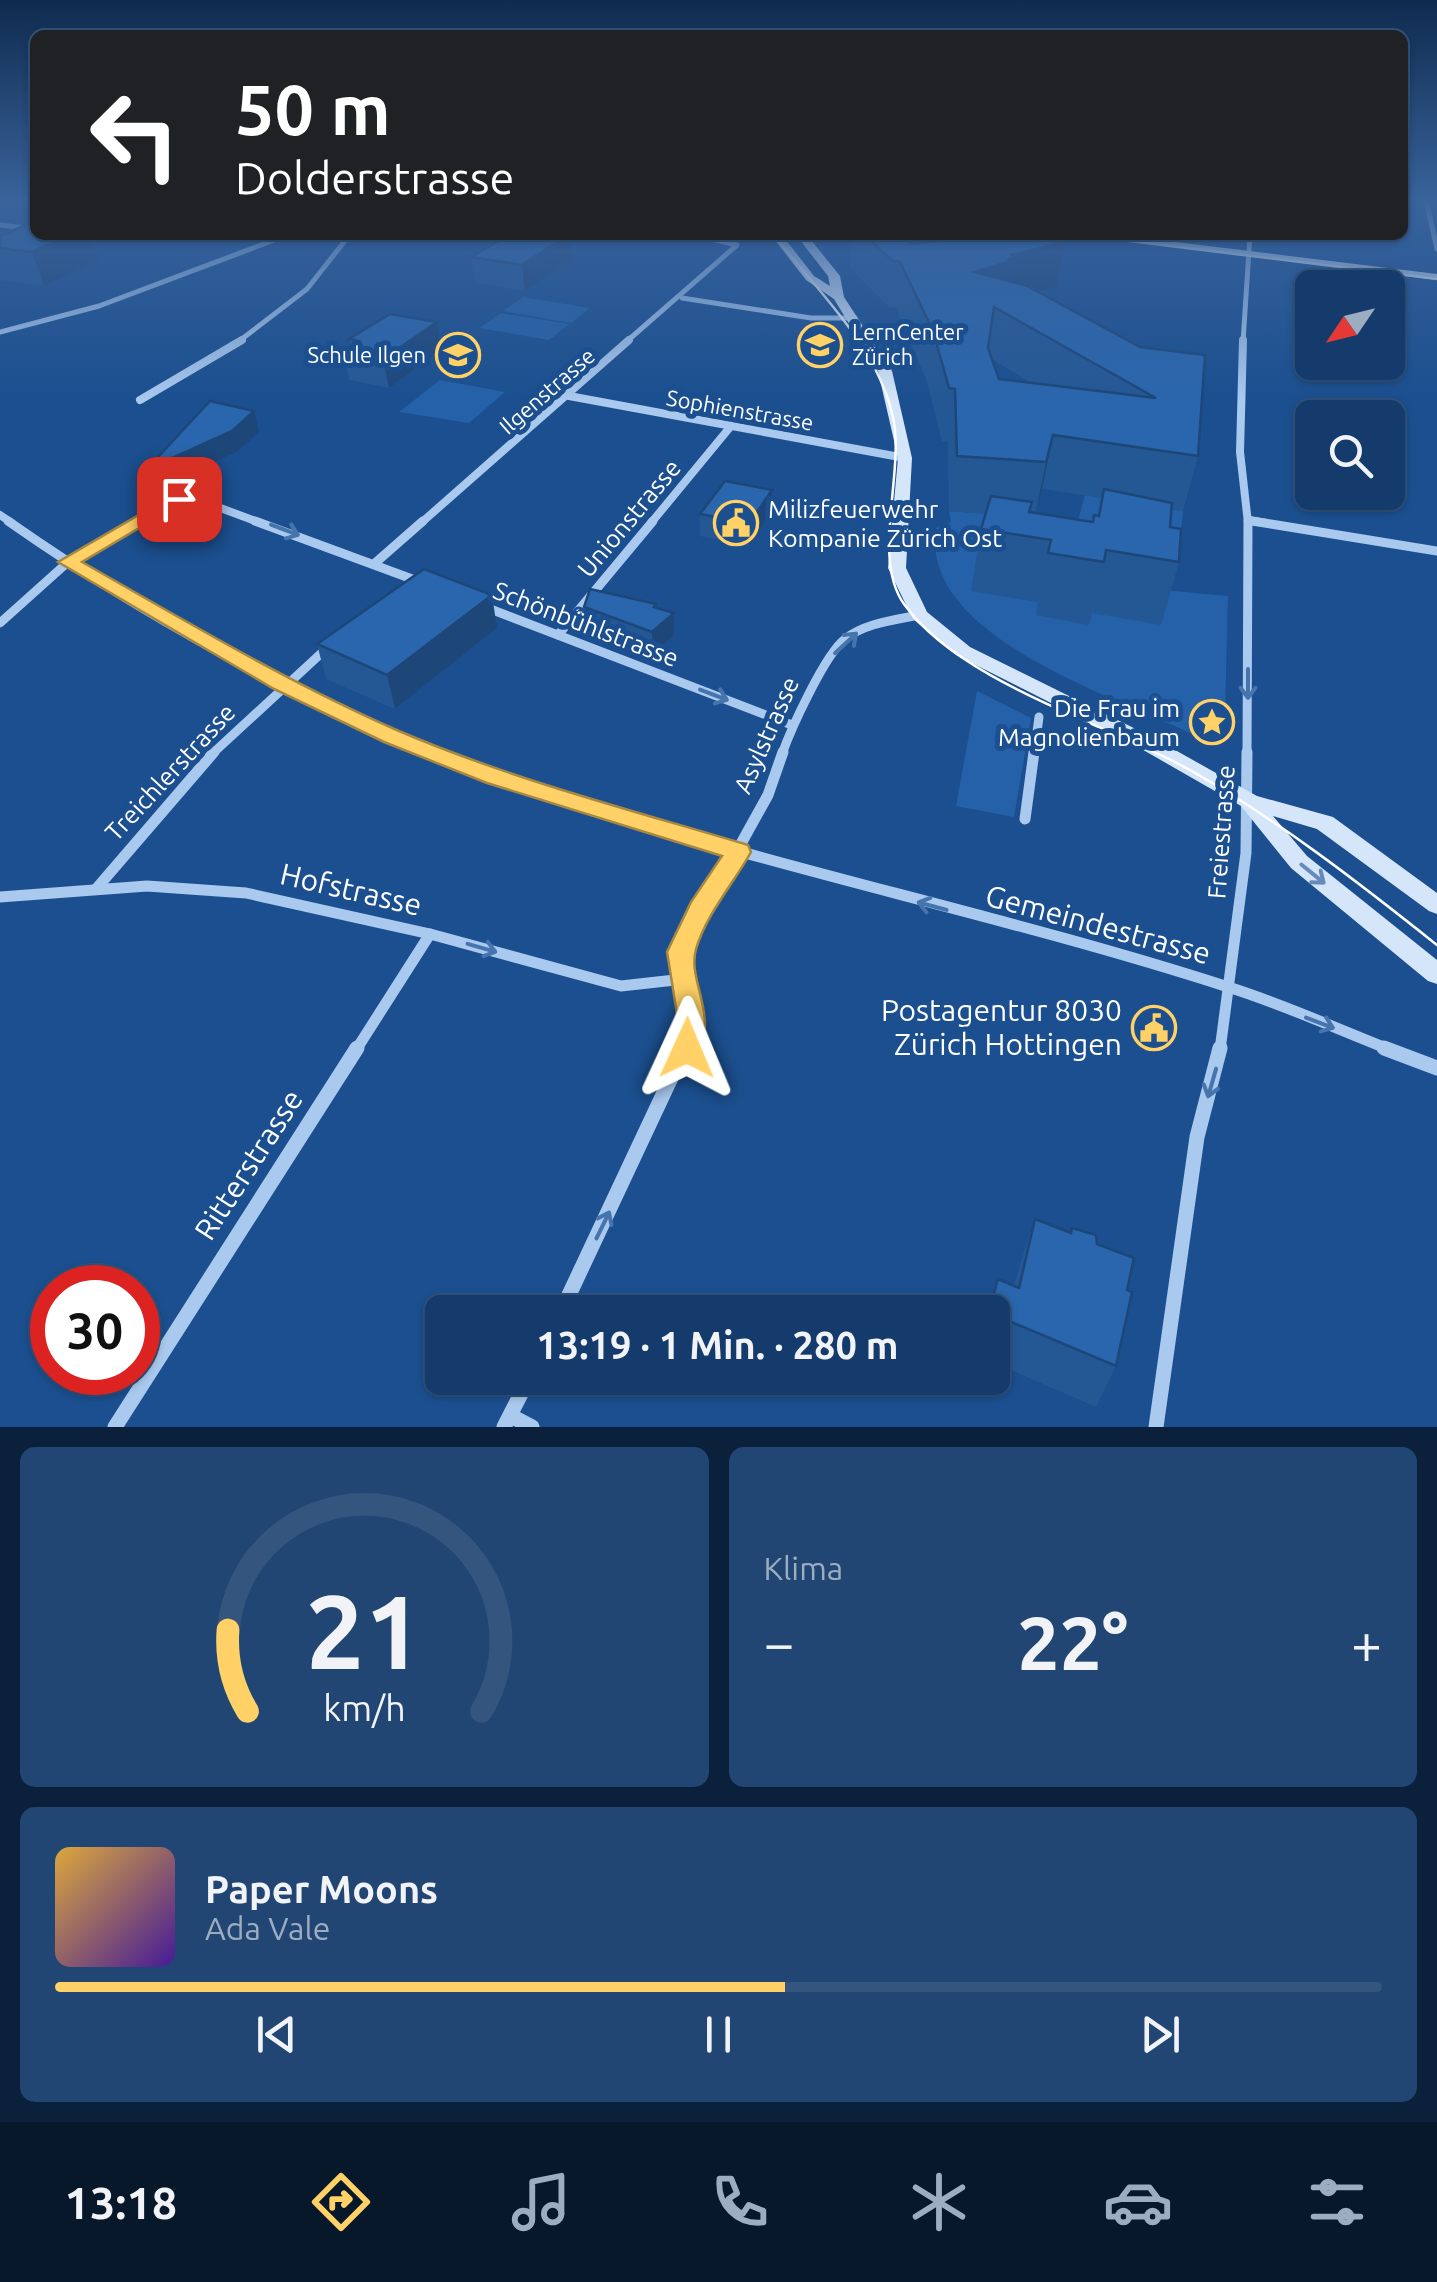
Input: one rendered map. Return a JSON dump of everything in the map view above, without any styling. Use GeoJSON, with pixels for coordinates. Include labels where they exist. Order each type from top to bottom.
{"type":"FeatureCollection","features":[{"type":"Feature","properties":{"kind":"main road"},"geometry":{"type":"LineString","coordinates":[[801,267],[810,278],[838,297],[885,372],[905,458],[897,568],[919,615],[945,639],[992,668],[1145,742],[1249,801],[1325,823],[1437,905]]}},
{"type":"Feature","properties":{"kind":"main road"},"geometry":{"type":"LineString","coordinates":[[826,267],[834,276],[838,297]]}},
{"type":"Feature","properties":{"kind":"main road"},"geometry":{"type":"LineString","coordinates":[[1351,267],[1437,277]]}},
{"type":"Feature","properties":{"kind":"main road"},"geometry":{"type":"LineString","coordinates":[[1249,801],[1299,862],[1437,974]]}},
{"type":"Feature","properties":{"kind":"street"},"geometry":{"type":"LineString","coordinates":[[0,332],[99,306],[204,267]]}},
{"type":"Feature","properties":{"kind":"street"},"geometry":{"type":"LineString","coordinates":[[140,400],[275,318],[319,280],[327,267]]}},
{"type":"Feature","properties":{"kind":"street","name":"Ilgenstrasse"},"geometry":{"type":"LineString","coordinates":[[374,564],[716,267]]}},
{"type":"Feature","properties":{"kind":"street","name":"Freiestrasse"},"geometry":{"type":"LineString","coordinates":[[1156,1427],[1197,1137],[1216,1069],[1229,987],[1249,801],[1248,520],[1240,452],[1246,267]]}},
{"type":"Feature","properties":{"kind":"street"},"geometry":{"type":"LineString","coordinates":[[682,298],[811,318],[854,318]]}},
{"type":"Feature","properties":{"kind":"street","name":"Sophienstrasse"},"geometry":{"type":"LineString","coordinates":[[569,396],[905,458]]}},
{"type":"Feature","properties":{"kind":"street","name":"Unionstrasse"},"geometry":{"type":"LineString","coordinates":[[558,635],[731,426]]}},
{"type":"Feature","properties":{"kind":"street"},"geometry":{"type":"LineString","coordinates":[[0,622],[68,562],[179,499],[197,496],[442,590]]}},
{"type":"Feature","properties":{"kind":"street","name":"Gemeindestrasse"},"geometry":{"type":"LineString","coordinates":[[0,515],[68,562],[282,684],[392,736],[496,777],[738,852],[1229,987],[1437,1068]]}},
{"type":"Feature","properties":{"kind":"street"},"geometry":{"type":"LineString","coordinates":[[1248,520],[1437,550]]}},
{"type":"Feature","properties":{"kind":"street"},"geometry":{"type":"LineString","coordinates":[[403,594],[425,584]]}},
{"type":"Feature","properties":{"kind":"street","name":"Schönbühlstrasse"},"geometry":{"type":"LineString","coordinates":[[476,604],[792,725]]}},
{"type":"Feature","properties":{"kind":"street","name":"Asylstrasse"},"geometry":{"type":"LineString","coordinates":[[568,1295],[681,1063],[692,1020],[681,952],[701,909],[738,852],[768,794],[792,725],[843,640],[869,626],[919,615]]}},
{"type":"Feature","properties":{"kind":"street","name":"Treichlerstrasse"},"geometry":{"type":"LineString","coordinates":[[96,889],[132,843],[282,684],[338,640]]}},
{"type":"Feature","properties":{"kind":"street"},"geometry":{"type":"LineString","coordinates":[[1025,819],[1039,717]]}},
{"type":"Feature","properties":{"kind":"street","name":"Hofstrasse"},"geometry":{"type":"LineString","coordinates":[[0,897],[147,886],[281,897],[621,986],[684,979]]}},
{"type":"Feature","properties":{"kind":"street","name":"Ritterstrasse"},"geometry":{"type":"LineString","coordinates":[[115,1427],[430,934]]}},
{"type":"Feature","properties":{"kind":"street"},"geometry":{"type":"LineString","coordinates":[[520,1395],[507,1421],[532,1427]]}},
{"type":"Feature","properties":{"kind":"shaded area"},"geometry":{"type":"Polygon","coordinates":[[[523,297],[590,308],[571,323],[503,311],[523,297]]]}},
{"type":"Feature","properties":{"kind":"shaded area"},"geometry":{"type":"Polygon","coordinates":[[[501,313],[569,324],[549,340],[479,328],[501,313]]]}},
{"type":"Feature","properties":{"kind":"shaded area"},"geometry":{"type":"Polygon","coordinates":[[[440,380],[505,392],[469,423],[399,412],[440,380]]]}},
{"type":"Feature","properties":{"kind":"shaded area"},"geometry":{"type":"Polygon","coordinates":[[[1085,495],[1183,511],[1179,551],[1087,563],[971,590],[1161,624],[1164,590],[1228,596],[1225,713],[1220,732],[1192,734],[1044,666],[975,619],[950,590],[935,547],[936,528],[951,522],[949,511],[1035,517],[1074,535],[1085,495]]]}},
{"type":"Feature","properties":{"kind":"shaded area"},"geometry":{"type":"Polygon","coordinates":[[[977,691],[1031,718],[1014,817],[956,806],[977,691]]]}},
{"type":"Feature","properties":{"kind":"building"},"geometry":{"type":"Polygon","coordinates":[[[902,267],[993,267],[975,272],[1027,286],[1140,347],[1205,355],[1198,456],[1053,435],[1046,462],[957,456],[955,389],[949,388],[933,331],[902,267]],[[994,307],[988,348],[999,379],[1156,398],[994,307]]]}},
{"type":"Feature","properties":{"kind":"building"},"geometry":{"type":"Polygon","coordinates":[[[390,314],[437,322],[383,359],[343,351],[359,341],[349,339],[390,314]]]}},
{"type":"Feature","properties":{"kind":"building"},"geometry":{"type":"Polygon","coordinates":[[[210,401],[254,411],[232,431],[146,470],[210,401]]]}},
{"type":"Feature","properties":{"kind":"building"},"geometry":{"type":"Polygon","coordinates":[[[725,481],[772,490],[749,524],[700,514],[725,481]]]}},
{"type":"Feature","properties":{"kind":"building"},"geometry":{"type":"Polygon","coordinates":[[[1104,489],[1172,503],[1170,527],[1181,529],[1179,562],[1106,550],[1104,562],[1048,553],[1051,540],[981,529],[991,496],[1032,502],[1029,512],[1093,522],[1094,515],[1099,516],[1104,489]]]}},
{"type":"Feature","properties":{"kind":"building"},"geometry":{"type":"Polygon","coordinates":[[[424,569],[492,595],[387,675],[317,644],[424,569]]]}},
{"type":"Feature","properties":{"kind":"building"},"geometry":{"type":"Polygon","coordinates":[[[590,589],[656,604],[654,607],[674,613],[652,632],[584,607],[590,589]]]}},
{"type":"Feature","properties":{"kind":"building"},"geometry":{"type":"Polygon","coordinates":[[[1035,1219],[1071,1233],[1072,1228],[1096,1235],[1097,1244],[1134,1258],[1127,1290],[1132,1292],[1116,1366],[1010,1321],[1010,1295],[993,1295],[998,1279],[1019,1288],[1035,1219]]]}},
{"type":"Feature","properties":{"kind":"tram line"},"geometry":{"type":"LineString","coordinates":[[800,267],[860,343],[885,391],[896,439],[890,563],[904,604],[929,632],[997,679],[1156,753],[1223,789],[1317,853],[1437,945]]}},
{"type":"Feature","properties":{"kind":"tram line"},"geometry":{"type":"LineString","coordinates":[[1337,267],[1437,279]]}},
{"type":"Feature","properties":{"kind":"place","name":"LernCenter Zürich"},"geometry":{"type":"Point","coordinates":[820,345]}},
{"type":"Feature","properties":{"kind":"place","name":"Schule Ilgen"},"geometry":{"type":"Point","coordinates":[458,355]}},
{"type":"Feature","properties":{"kind":"place","name":"Milizfeuerwehr Kompanie Zürich Ost"},"geometry":{"type":"Point","coordinates":[736,523]}},
{"type":"Feature","properties":{"kind":"place","name":"Die Frau im Magnolienbaum"},"geometry":{"type":"Point","coordinates":[1212,722]}},
{"type":"Feature","properties":{"kind":"place","name":"Postagentur 8030 Zürich Hottingen"},"geometry":{"type":"Point","coordinates":[1154,1028]}},
{"type":"Feature","properties":{"kind":"route"},"geometry":{"type":"LineString","coordinates":[[179,499],[68,562],[88,577],[282,684],[392,736],[496,777],[738,852],[701,909],[681,952],[692,1020],[687,1048]]}}]}
